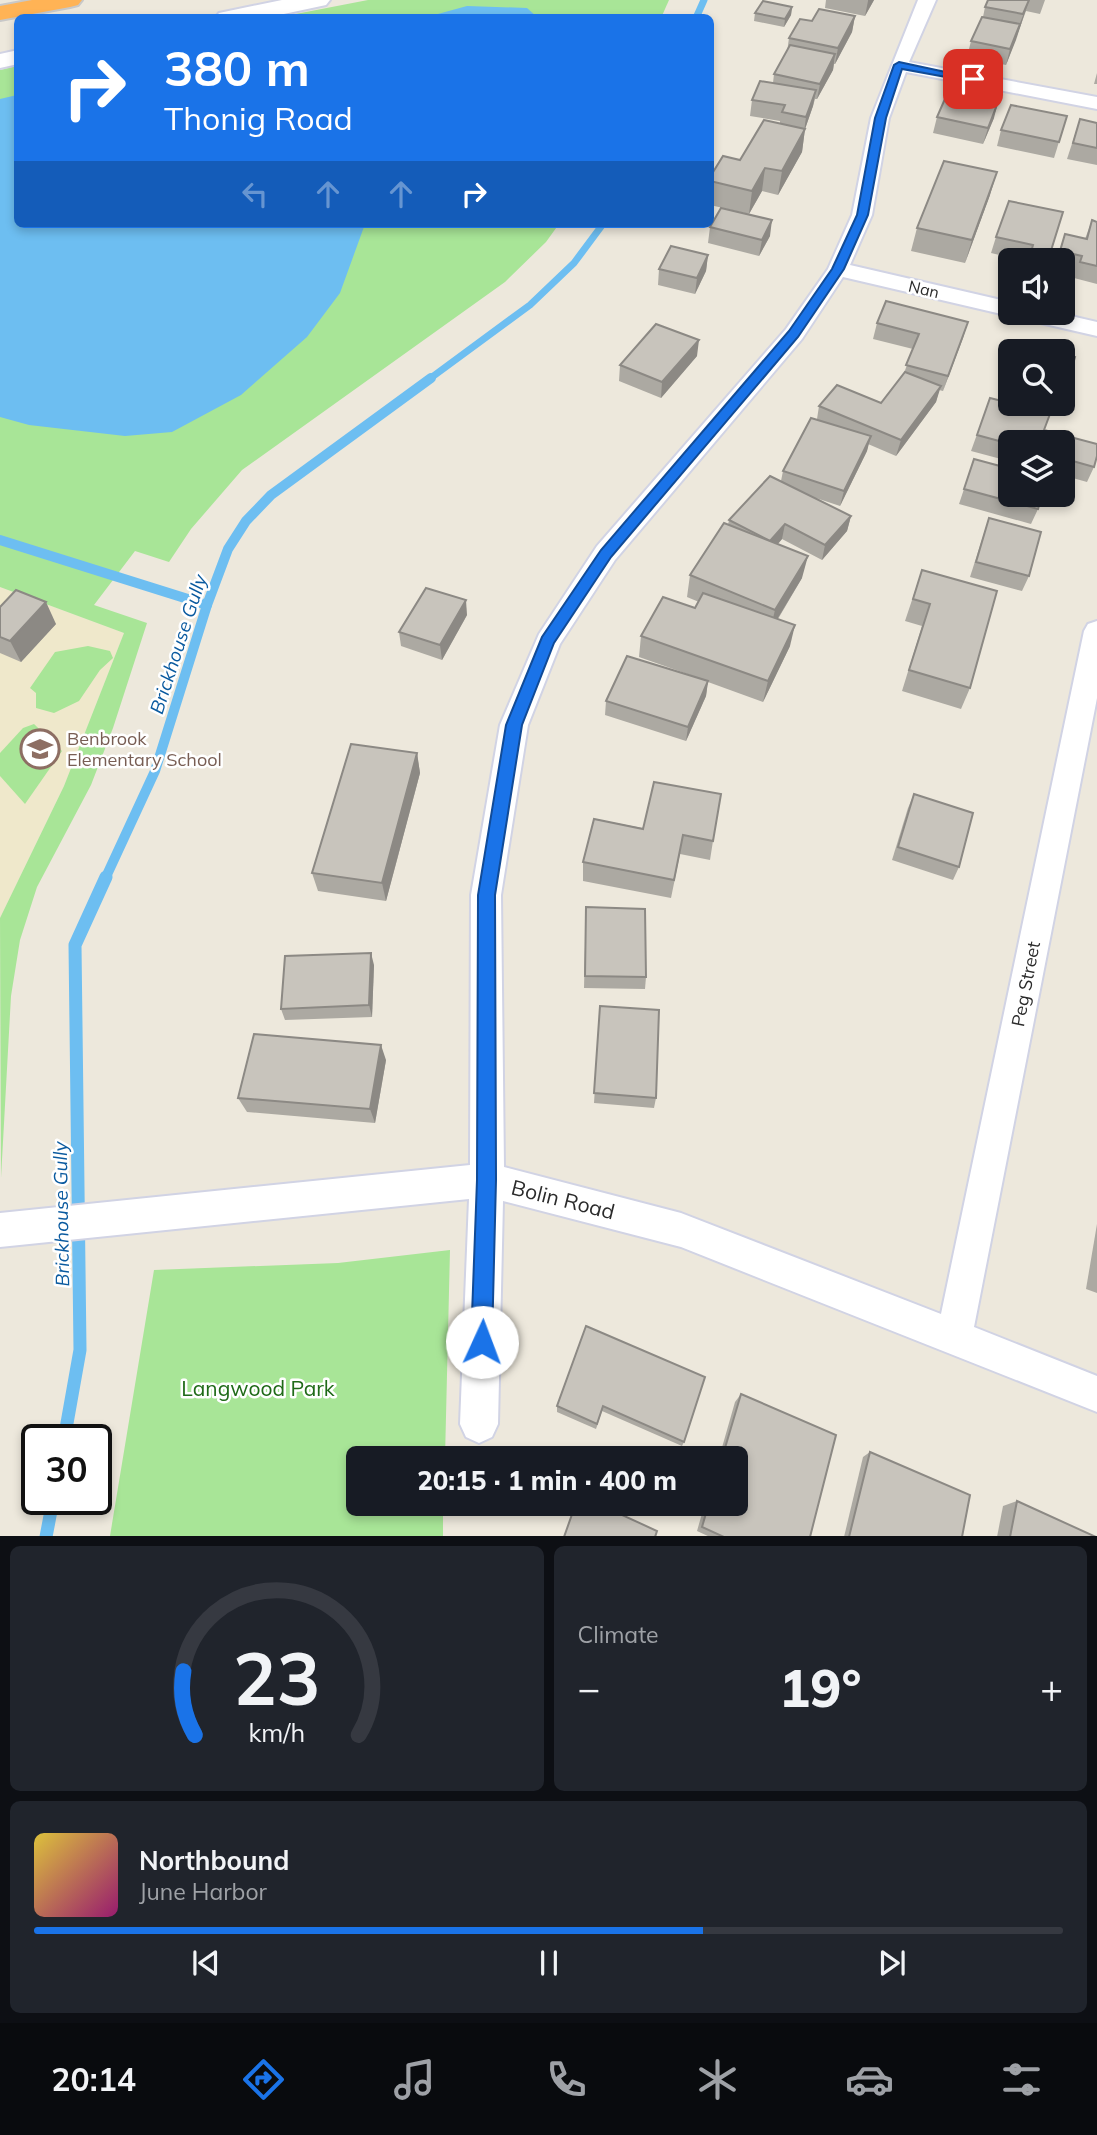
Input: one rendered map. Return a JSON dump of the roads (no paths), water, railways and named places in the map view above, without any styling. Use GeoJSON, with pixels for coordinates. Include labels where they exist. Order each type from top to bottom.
{"type":"FeatureCollection","features":[{"type":"Feature","properties":{"kind":"highway"},"geometry":{"type":"LineString","coordinates":[[0,13],[70,0]]}},
{"type":"Feature","properties":{"kind":"main road"},"geometry":{"type":"LineString","coordinates":[[247,14],[318,0]]}},
{"type":"Feature","properties":{"kind":"street"},"geometry":{"type":"LineString","coordinates":[[479,1423],[487,1180],[486,895],[514,725],[548,641],[606,554],[794,334],[838,269],[862,215],[880,118],[899,65],[928,0]]}},
{"type":"Feature","properties":{"kind":"street"},"geometry":{"type":"LineString","coordinates":[[899,65],[1097,103]]}},
{"type":"Feature","properties":{"kind":"street","name":"Nan"},"geometry":{"type":"LineString","coordinates":[[838,269],[998,306]]}},
{"type":"Feature","properties":{"kind":"street"},"geometry":{"type":"LineString","coordinates":[[1075,325],[1097,330]]}},
{"type":"Feature","properties":{"kind":"street","name":"Peg Street"},"geometry":{"type":"LineString","coordinates":[[954,1336],[1097,631]]}},
{"type":"Feature","properties":{"kind":"street","name":"Bolin Road"},"geometry":{"type":"LineString","coordinates":[[3,1230],[487,1180],[681,1230],[1097,1394]]}},
{"type":"Feature","properties":{"kind":"water"},"geometry":{"type":"Polygon","coordinates":[[[467,6],[527,8],[534,14],[438,14],[467,6]]]}},
{"type":"Feature","properties":{"kind":"water"},"geometry":{"type":"Polygon","coordinates":[[[14,96],[14,228],[364,228],[340,293],[307,337],[241,395],[172,432],[125,436],[29,425],[0,417],[0,99],[14,96]]]}},
{"type":"Feature","properties":{"kind":"waterway","name":"Brickhouse Gully"},"geometry":{"type":"LineString","coordinates":[[698,14],[704,0]]}},
{"type":"Feature","properties":{"kind":"waterway","name":"Brickhouse Gully"},"geometry":{"type":"LineString","coordinates":[[428,380],[530,305],[574,263],[600,228]]}},
{"type":"Feature","properties":{"kind":"waterway","name":"Brickhouse Gully"},"geometry":{"type":"LineString","coordinates":[[207,605],[228,549],[246,521],[271,495],[431,378]]}},
{"type":"Feature","properties":{"kind":"waterway"},"geometry":{"type":"LineString","coordinates":[[0,540],[207,605]]}},
{"type":"Feature","properties":{"kind":"waterway","name":"Brickhouse Gully"},"geometry":{"type":"LineString","coordinates":[[105,879],[155,771],[207,605]]}},
{"type":"Feature","properties":{"kind":"waterway","name":"Brickhouse Gully"},"geometry":{"type":"LineString","coordinates":[[67,1424],[80,1350],[75,945],[106,877]]}},
{"type":"Feature","properties":{"kind":"waterway","name":"Brickhouse Gully"},"geometry":{"type":"LineString","coordinates":[[46,1536],[50,1515]]}},
{"type":"Feature","properties":{"kind":"place","name":"Benbrook Elementary School"},"geometry":{"type":"Point","coordinates":[40,749]}},
{"type":"Feature","properties":{"kind":"park label","name":"Langwood Park"},"geometry":{"type":"Point","coordinates":[258,1389]}}]}
